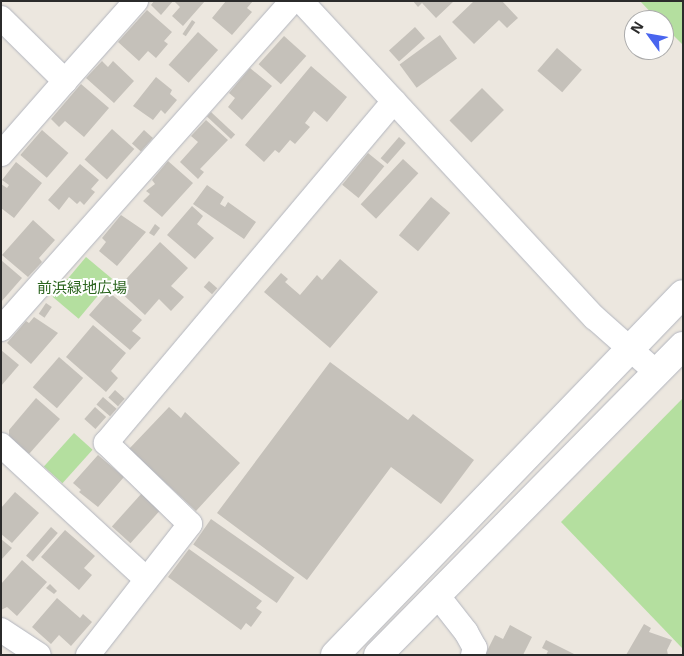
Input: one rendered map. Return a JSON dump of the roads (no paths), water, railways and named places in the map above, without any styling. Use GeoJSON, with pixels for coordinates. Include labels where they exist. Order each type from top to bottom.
{"type":"FeatureCollection","features":[{"type":"Feature","properties":{"kind":"street"},"geometry":{"type":"LineString","coordinates":[[1,154],[136,1]]}},
{"type":"Feature","properties":{"kind":"street"},"geometry":{"type":"LineString","coordinates":[[1,329],[292,1]]}},
{"type":"Feature","properties":{"kind":"street"},"geometry":{"type":"LineString","coordinates":[[301,1],[595,318],[656,372]]}},
{"type":"Feature","properties":{"kind":"street"},"geometry":{"type":"LineString","coordinates":[[1,18],[66,81]]}},
{"type":"Feature","properties":{"kind":"street"},"geometry":{"type":"LineString","coordinates":[[88,655],[146,578],[190,524],[106,443],[394,101]]}},
{"type":"Feature","properties":{"kind":"street"},"geometry":{"type":"LineString","coordinates":[[336,655],[629,348],[683,294]]}},
{"type":"Feature","properties":{"kind":"street"},"geometry":{"type":"LineString","coordinates":[[378,655],[683,346]]}},
{"type":"Feature","properties":{"kind":"street"},"geometry":{"type":"LineString","coordinates":[[1,445],[146,578]]}},
{"type":"Feature","properties":{"kind":"street"},"geometry":{"type":"LineString","coordinates":[[436,595],[475,648],[473,655]]}},
{"type":"Feature","properties":{"kind":"street"},"geometry":{"type":"LineString","coordinates":[[1,630],[39,655]]}},
{"type":"Feature","properties":{"kind":"park label","name":"前浜緑地広場"},"geometry":{"type":"Point","coordinates":[82,288]}}]}
